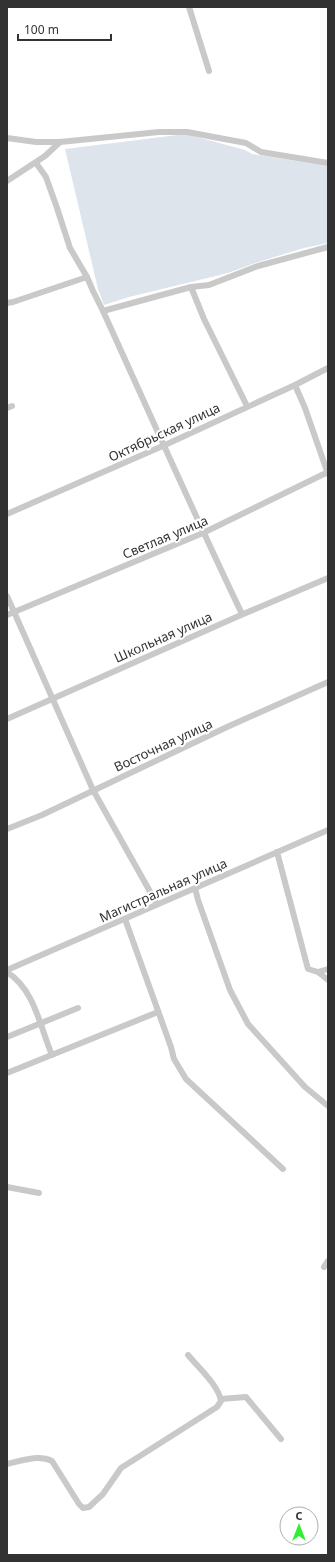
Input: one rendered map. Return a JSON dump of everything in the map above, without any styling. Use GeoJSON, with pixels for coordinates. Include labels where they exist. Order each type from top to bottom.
{"type":"FeatureCollection","features":[{"type":"Feature","properties":{"kind":"street"},"geometry":{"type":"LineString","coordinates":[[189,7],[209,71]]}},
{"type":"Feature","properties":{"kind":"street"},"geometry":{"type":"LineString","coordinates":[[7,138],[36,142],[60,142],[159,132],[187,132],[246,143],[261,152],[328,163]]}},
{"type":"Feature","properties":{"kind":"street"},"geometry":{"type":"LineString","coordinates":[[7,181],[46,156],[60,142]]}},
{"type":"Feature","properties":{"kind":"street"},"geometry":{"type":"LineString","coordinates":[[36,163],[46,177],[70,248],[88,277],[93,291],[165,445],[203,533],[242,614]]}},
{"type":"Feature","properties":{"kind":"street"},"geometry":{"type":"LineString","coordinates":[[103,311],[191,287],[209,285],[258,266],[328,247]]}},
{"type":"Feature","properties":{"kind":"street"},"geometry":{"type":"LineString","coordinates":[[7,303],[88,277]]}},
{"type":"Feature","properties":{"kind":"street"},"geometry":{"type":"LineString","coordinates":[[191,287],[204,320],[247,406]]}},
{"type":"Feature","properties":{"kind":"street","name":"Октябрьская улица"},"geometry":{"type":"LineString","coordinates":[[7,514],[165,445],[328,368]]}},
{"type":"Feature","properties":{"kind":"street"},"geometry":{"type":"LineString","coordinates":[[294,385],[305,408],[328,472]]}},
{"type":"Feature","properties":{"kind":"street","name":"Светлая улица"},"geometry":{"type":"LineString","coordinates":[[7,615],[203,533],[328,472]]}},
{"type":"Feature","properties":{"kind":"street","name":"Школьная улица"},"geometry":{"type":"LineString","coordinates":[[7,719],[242,614],[328,578]]}},
{"type":"Feature","properties":{"kind":"street"},"geometry":{"type":"LineString","coordinates":[[7,596],[93,790],[157,904]]}},
{"type":"Feature","properties":{"kind":"street","name":"Восточная улица"},"geometry":{"type":"LineString","coordinates":[[7,829],[42,815],[226,727],[328,682]]}},
{"type":"Feature","properties":{"kind":"street","name":"Магистральная улица"},"geometry":{"type":"LineString","coordinates":[[7,971],[328,830]]}},
{"type":"Feature","properties":{"kind":"street"},"geometry":{"type":"LineString","coordinates":[[277,852],[308,969],[318,972],[328,980]]}},
{"type":"Feature","properties":{"kind":"street"},"geometry":{"type":"LineString","coordinates":[[195,888],[230,990],[248,1024],[305,1087],[328,1106]]}},
{"type":"Feature","properties":{"kind":"street"},"geometry":{"type":"LineString","coordinates":[[125,919],[174,1059],[186,1079],[283,1169]]}},
{"type":"Feature","properties":{"kind":"street"},"geometry":{"type":"LineString","coordinates":[[318,972],[328,969]]}},
{"type":"Feature","properties":{"kind":"street"},"geometry":{"type":"LineString","coordinates":[[7,971],[28,992],[52,1055]]}},
{"type":"Feature","properties":{"kind":"street"},"geometry":{"type":"LineString","coordinates":[[7,1037],[78,1008]]}},
{"type":"Feature","properties":{"kind":"street"},"geometry":{"type":"LineString","coordinates":[[7,1073],[158,1012]]}},
{"type":"Feature","properties":{"kind":"street"},"geometry":{"type":"LineString","coordinates":[[7,1187],[39,1193]]}},
{"type":"Feature","properties":{"kind":"street"},"geometry":{"type":"LineString","coordinates":[[324,1267],[328,1261]]}},
{"type":"Feature","properties":{"kind":"street"},"geometry":{"type":"LineString","coordinates":[[7,1464],[34,1458],[46,1458],[52,1461],[79,1504],[83,1508],[89,1507],[103,1494],[121,1468],[217,1407],[221,1402],[220,1395],[188,1355]]}},
{"type":"Feature","properties":{"kind":"street"},"geometry":{"type":"LineString","coordinates":[[221,1399],[246,1397],[281,1439]]}},
{"type":"Feature","properties":{"kind":"shaded area"},"geometry":{"type":"Polygon","coordinates":[[[186,134],[245,150],[252,154],[328,166],[328,243],[304,248],[228,273],[129,297],[104,305],[98,289],[65,149],[186,134]]]}}]}
